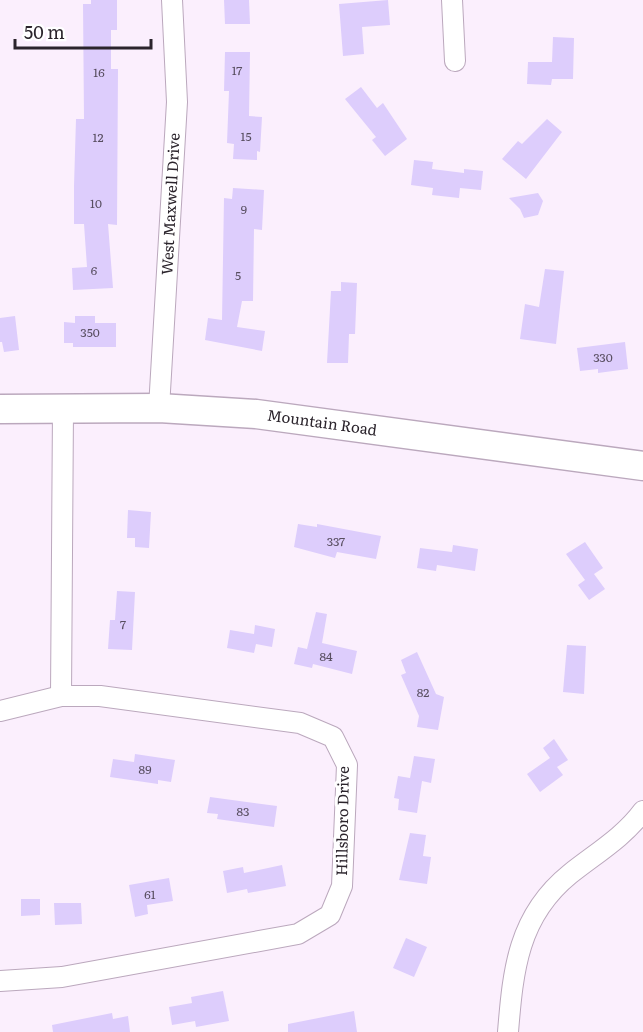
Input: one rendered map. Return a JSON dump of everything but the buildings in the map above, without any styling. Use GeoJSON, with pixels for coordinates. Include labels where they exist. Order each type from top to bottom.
{"type":"FeatureCollection","features":[{"type":"Feature","properties":{"kind":"main road","name":"Mountain Road"},"geometry":{"type":"LineString","coordinates":[[0,409],[159,408],[256,414],[643,466]]}},
{"type":"Feature","properties":{"kind":"street","name":"West Maxwell Drive"},"geometry":{"type":"LineString","coordinates":[[159,408],[177,102],[172,0]]}},
{"type":"Feature","properties":{"kind":"street"},"geometry":{"type":"LineString","coordinates":[[452,0],[455,62]]}},
{"type":"Feature","properties":{"kind":"street"},"geometry":{"type":"LineString","coordinates":[[61,696],[63,409]]}},
{"type":"Feature","properties":{"kind":"street","name":"Hillsboro Drive"},"geometry":{"type":"LineString","coordinates":[[0,711],[61,696],[100,696],[300,723],[333,737],[347,765],[342,886],[330,915],[298,934],[62,977],[0,981]]}},
{"type":"Feature","properties":{"kind":"street"},"geometry":{"type":"LineString","coordinates":[[508,1032],[515,962],[533,917],[548,895],[568,875],[619,837],[643,811]]}}]}
